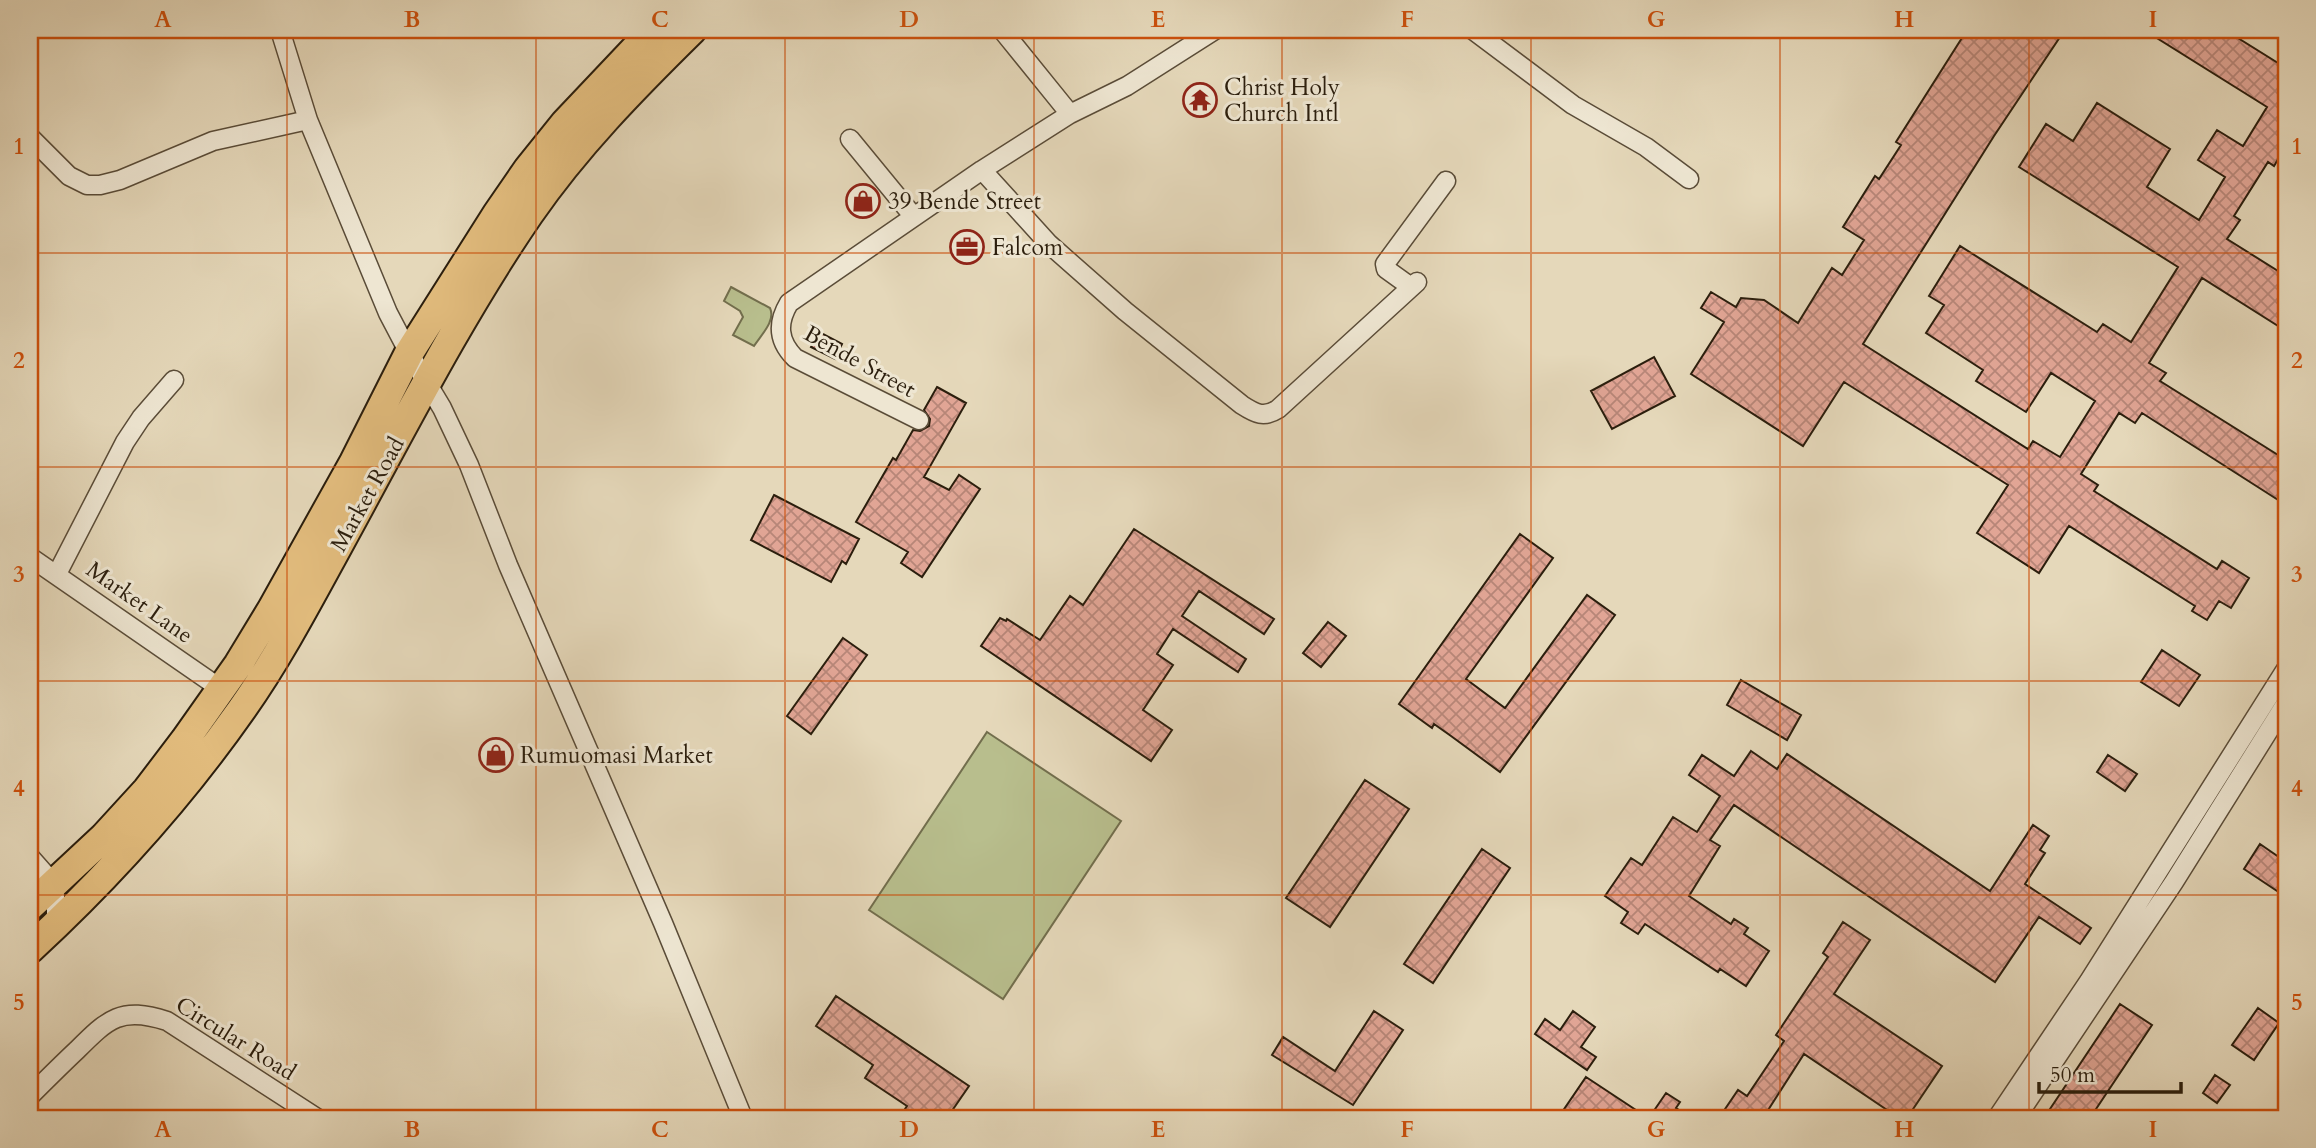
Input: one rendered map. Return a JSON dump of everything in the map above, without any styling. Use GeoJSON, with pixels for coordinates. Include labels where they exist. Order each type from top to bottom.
{"type":"FeatureCollection","features":[{"type":"Feature","properties":{"kind":"main road","name":"Market Road"},"geometry":{"type":"LineString","coordinates":[[30,906],[104,837],[147,790],[221,688],[272,609],[354,462],[409,353],[528,169],[565,122],[653,30]]}},
{"type":"Feature","properties":{"kind":"main road","name":"Market Road"},"geometry":{"type":"LineString","coordinates":[[30,949],[56,925],[167,806],[242,709],[299,617],[493,270],[559,173],[630,91],[692,30]]}},
{"type":"Feature","properties":{"kind":"street"},"geometry":{"type":"LineString","coordinates":[[280,30],[308,120],[388,313],[428,383],[469,466],[508,565],[658,910],[743,1118]]}},
{"type":"Feature","properties":{"kind":"street"},"geometry":{"type":"LineString","coordinates":[[1002,30],[1070,114]]}},
{"type":"Feature","properties":{"kind":"street","name":"Bende Street"},"geometry":{"type":"LineString","coordinates":[[919,420],[795,358],[785,348],[780,337],[782,314],[789,303],[982,170],[1070,114],[1126,86],[1215,30]]}},
{"type":"Feature","properties":{"kind":"street"},"geometry":{"type":"LineString","coordinates":[[1473,30],[1573,105],[1646,147],[1689,180]]}},
{"type":"Feature","properties":{"kind":"street"},"geometry":{"type":"LineString","coordinates":[[30,137],[69,176],[87,185],[120,180],[213,141],[308,120]]}},
{"type":"Feature","properties":{"kind":"street"},"geometry":{"type":"LineString","coordinates":[[850,139],[914,217]]}},
{"type":"Feature","properties":{"kind":"street"},"geometry":{"type":"LineString","coordinates":[[982,170],[1049,244],[1125,311],[1242,405],[1265,416],[1278,409],[1414,284],[1387,269],[1385,264],[1446,181]]}},
{"type":"Feature","properties":{"kind":"street"},"geometry":{"type":"LineString","coordinates":[[57,574],[125,442],[141,418],[174,380]]}},
{"type":"Feature","properties":{"kind":"street","name":"Market Lane"},"geometry":{"type":"LineString","coordinates":[[30,557],[221,688]]}},
{"type":"Feature","properties":{"kind":"street"},"geometry":{"type":"LineString","coordinates":[[1997,1118],[2089,981],[2286,668]]}},
{"type":"Feature","properties":{"kind":"street"},"geometry":{"type":"LineString","coordinates":[[2016,1118],[2174,882],[2286,703]]}},
{"type":"Feature","properties":{"kind":"street"},"geometry":{"type":"LineString","coordinates":[[30,857],[53,883],[56,925]]}},
{"type":"Feature","properties":{"kind":"street","name":"Circular Road"},"geometry":{"type":"LineString","coordinates":[[30,1096],[101,1025],[125,1015],[146,1014],[167,1021],[317,1118]]}},
{"type":"Feature","properties":{"kind":"green space"},"geometry":{"type":"Polygon","coordinates":[[[731,287],[770,308],[769,323],[754,346],[733,335],[743,317],[740,311],[724,301],[731,287]]]}},
{"type":"Feature","properties":{"kind":"green space"},"geometry":{"type":"Polygon","coordinates":[[[987,732],[1121,821],[1003,999],[869,910],[987,732]]]}},
{"type":"Feature","properties":{"kind":"building"},"geometry":{"type":"Polygon","coordinates":[[[1967,30],[2049,30],[2060,37],[1863,344],[2028,449],[2033,441],[2060,457],[2095,401],[2051,373],[2026,412],[1976,381],[1983,370],[1926,333],[1944,305],[1929,296],[1960,246],[2097,332],[2103,324],[2131,342],[2178,267],[2019,167],[2046,124],[2073,141],[2097,103],[2170,149],[2147,187],[2199,220],[2225,177],[2198,160],[2217,130],[2243,146],[2267,107],[2144,30],[2225,30],[2286,68],[2286,146],[2274,166],[2268,162],[2234,216],[2240,220],[2227,239],[2286,276],[2286,331],[2202,278],[2149,363],[2166,373],[2160,381],[2286,460],[2286,505],[2142,413],[2135,423],[2119,413],[2081,474],[2098,485],[2094,491],[2217,569],[2222,561],[2249,578],[2231,608],[2219,601],[2207,620],[2192,611],[2195,606],[2069,526],[2039,573],[1977,533],[2008,485],[1844,382],[1803,446],[1691,374],[1724,322],[1701,308],[1711,292],[1736,307],[1741,298],[1764,300],[1798,323],[1832,268],[1842,275],[1864,240],[1843,227],[1875,176],[1879,179],[1901,145],[1896,142],[1967,30]]]}},
{"type":"Feature","properties":{"kind":"building"},"geometry":{"type":"Polygon","coordinates":[[[819,332],[842,344],[835,359],[811,347],[819,332]]]}},
{"type":"Feature","properties":{"kind":"building"},"geometry":{"type":"Polygon","coordinates":[[[1654,357],[1675,396],[1612,429],[1591,391],[1654,357]]]}},
{"type":"Feature","properties":{"kind":"building"},"geometry":{"type":"Polygon","coordinates":[[[937,387],[966,403],[924,477],[949,490],[959,475],[980,489],[922,577],[901,563],[908,552],[856,522],[893,458],[896,460],[913,430],[920,431],[929,426],[930,419],[924,410],[937,387]]]}},
{"type":"Feature","properties":{"kind":"building"},"geometry":{"type":"Polygon","coordinates":[[[774,495],[859,539],[846,564],[842,561],[831,582],[751,540],[774,495]]]}},
{"type":"Feature","properties":{"kind":"building"},"geometry":{"type":"Polygon","coordinates":[[[1134,529],[1274,619],[1264,634],[1199,591],[1182,616],[1246,659],[1238,672],[1173,629],[1157,654],[1173,665],[1143,710],[1172,730],[1151,761],[981,646],[1000,618],[1006,621],[1007,619],[1040,640],[1070,596],[1083,605],[1134,529]]]}},
{"type":"Feature","properties":{"kind":"building"},"geometry":{"type":"Polygon","coordinates":[[[1520,534],[1553,558],[1466,679],[1505,708],[1587,595],[1615,615],[1500,772],[1434,724],[1432,728],[1399,704],[1520,534]]]}},
{"type":"Feature","properties":{"kind":"building"},"geometry":{"type":"Polygon","coordinates":[[[1328,622],[1346,636],[1321,667],[1303,653],[1328,622]]]}},
{"type":"Feature","properties":{"kind":"building"},"geometry":{"type":"Polygon","coordinates":[[[843,638],[867,655],[811,734],[787,716],[843,638]]]}},
{"type":"Feature","properties":{"kind":"building"},"geometry":{"type":"Polygon","coordinates":[[[2162,650],[2200,675],[2179,706],[2141,682],[2162,650]]]}},
{"type":"Feature","properties":{"kind":"building"},"geometry":{"type":"Polygon","coordinates":[[[1741,680],[1801,715],[1787,740],[1727,705],[1741,680]]]}},
{"type":"Feature","properties":{"kind":"building"},"geometry":{"type":"Polygon","coordinates":[[[1751,751],[1777,769],[1787,754],[1990,891],[2033,825],[2049,836],[2040,850],[2045,853],[2025,884],[2091,928],[2080,944],[2039,917],[1995,982],[1734,805],[1710,840],[1720,846],[1689,896],[1731,924],[1734,919],[1748,928],[1744,934],[1769,951],[1746,986],[1720,969],[1718,972],[1645,924],[1638,934],[1621,923],[1628,912],[1605,896],[1631,858],[1642,865],[1673,817],[1697,832],[1720,796],[1689,775],[1702,755],[1734,776],[1751,751]]]}},
{"type":"Feature","properties":{"kind":"building"},"geometry":{"type":"Polygon","coordinates":[[[2108,755],[2137,774],[2125,791],[2097,772],[2108,755]]]}},
{"type":"Feature","properties":{"kind":"building"},"geometry":{"type":"Polygon","coordinates":[[[1365,780],[1409,809],[1330,927],[1286,898],[1365,780]]]}},
{"type":"Feature","properties":{"kind":"building"},"geometry":{"type":"Polygon","coordinates":[[[2260,844],[2286,862],[2286,897],[2244,869],[2260,844]]]}},
{"type":"Feature","properties":{"kind":"building"},"geometry":{"type":"Polygon","coordinates":[[[1482,849],[1510,868],[1433,983],[1404,964],[1482,849]]]}},
{"type":"Feature","properties":{"kind":"building"},"geometry":{"type":"Polygon","coordinates":[[[1843,922],[1870,940],[1834,994],[1942,1066],[1907,1118],[1899,1118],[1804,1054],[1763,1118],[1719,1118],[1738,1090],[1747,1096],[1784,1041],[1776,1035],[1828,957],[1823,953],[1843,922]]]}},
{"type":"Feature","properties":{"kind":"building"},"geometry":{"type":"Polygon","coordinates":[[[836,996],[969,1086],[947,1118],[899,1118],[907,1106],[865,1078],[873,1065],[816,1026],[836,996]]]}},
{"type":"Feature","properties":{"kind":"building"},"geometry":{"type":"Polygon","coordinates":[[[2120,1004],[2152,1025],[2090,1118],[2044,1118],[2120,1004]]]}},
{"type":"Feature","properties":{"kind":"building"},"geometry":{"type":"Polygon","coordinates":[[[2258,1008],[2279,1023],[2254,1060],[2232,1045],[2258,1008]]]}},
{"type":"Feature","properties":{"kind":"building"},"geometry":{"type":"Polygon","coordinates":[[[1374,1011],[1403,1030],[1353,1105],[1272,1055],[1283,1037],[1335,1071],[1374,1011]]]}},
{"type":"Feature","properties":{"kind":"building"},"geometry":{"type":"Polygon","coordinates":[[[1573,1011],[1595,1027],[1581,1047],[1596,1057],[1587,1070],[1535,1034],[1545,1019],[1560,1030],[1573,1011]]]}},
{"type":"Feature","properties":{"kind":"building"},"geometry":{"type":"Polygon","coordinates":[[[2215,1075],[2230,1085],[2217,1103],[2203,1093],[2215,1075]]]}},
{"type":"Feature","properties":{"kind":"building"},"geometry":{"type":"Polygon","coordinates":[[[1586,1077],[1648,1118],[1558,1118],[1586,1077]]]}},
{"type":"Feature","properties":{"kind":"building"},"geometry":{"type":"Polygon","coordinates":[[[1666,1093],[1680,1102],[1676,1108],[1691,1118],[1649,1118],[1666,1093]]]}},
{"type":"Feature","properties":{"kind":"place","name":"Christ Holy Church Intl"},"geometry":{"type":"Point","coordinates":[1200,100]}},
{"type":"Feature","properties":{"kind":"place","name":"39 Bende Street"},"geometry":{"type":"Point","coordinates":[863,201]}},
{"type":"Feature","properties":{"kind":"place","name":"Falcom"},"geometry":{"type":"Point","coordinates":[967,247]}},
{"type":"Feature","properties":{"kind":"place","name":"Rumuomasi Market"},"geometry":{"type":"Point","coordinates":[496,755]}}]}
